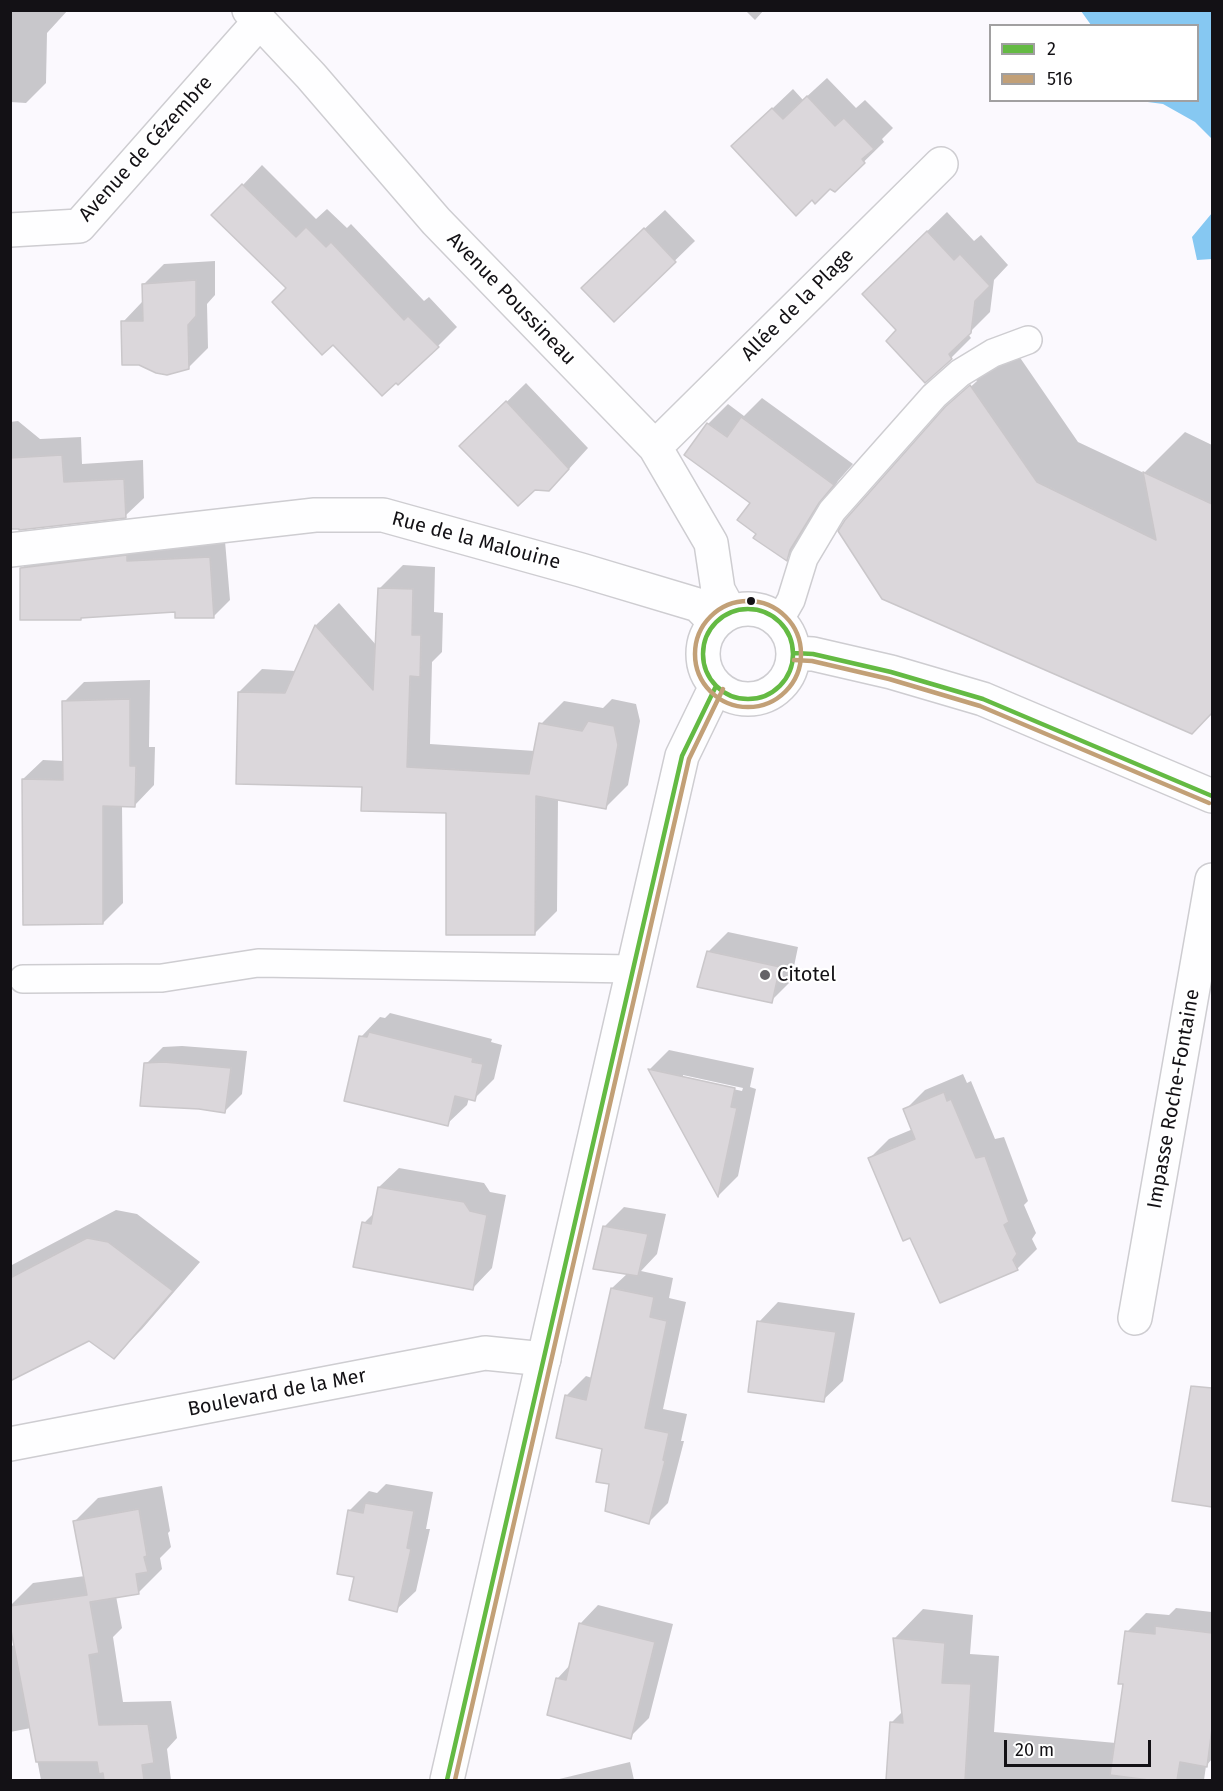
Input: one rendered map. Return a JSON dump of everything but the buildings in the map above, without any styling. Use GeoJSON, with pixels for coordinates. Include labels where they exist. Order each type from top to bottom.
{"type":"FeatureCollection","features":[{"type":"Feature","properties":{"kind":"street","name":"Avenue de Cézembre"},"geometry":{"type":"LineString","coordinates":[[10,230],[79,226],[254,16]]}},
{"type":"Feature","properties":{"kind":"street","name":"Avenue Poussineau"},"geometry":{"type":"LineString","coordinates":[[254,16],[311,76],[436,221],[654,447],[711,543],[722,617]]}},
{"type":"Feature","properties":{"kind":"street","name":"Allée de la Plage"},"geometry":{"type":"LineString","coordinates":[[654,447],[941,164]]}},
{"type":"Feature","properties":{"kind":"street","name":"Rue de la Malouine"},"geometry":{"type":"LineString","coordinates":[[10,550],[315,515],[383,515],[698,605],[722,617]]}},
{"type":"Feature","properties":{"kind":"street"},"geometry":{"type":"LineString","coordinates":[[743,608],[769,613],[780,621],[787,630],[794,653],[791,668],[784,682],[773,692],[759,698],[744,699],[729,695],[716,686],[707,675],[703,662],[703,647],[707,633],[722,617],[743,608]]}},
{"type":"Feature","properties":{"kind":"street"},"geometry":{"type":"LineString","coordinates":[[794,653],[813,654],[891,672],[983,699],[1212,796]]}},
{"type":"Feature","properties":{"kind":"street"},"geometry":{"type":"LineString","coordinates":[[447,1780],[682,756],[716,686]]}},
{"type":"Feature","properties":{"kind":"street","name":"Impasse Roche-Fontaine"},"geometry":{"type":"LineString","coordinates":[[1135,1318],[1212,880]]}},
{"type":"Feature","properties":{"kind":"street","name":"Boulevard de la Mer"},"geometry":{"type":"LineString","coordinates":[[10,1443],[484,1353],[544,1359]]}},
{"type":"Feature","properties":{"kind":"lane"},"geometry":{"type":"LineString","coordinates":[[780,621],[791,600],[804,558],[832,511],[934,396],[960,373],[993,353],[1028,340]]}},
{"type":"Feature","properties":{"kind":"lane"},"geometry":{"type":"LineString","coordinates":[[23,979],[162,978],[258,963],[633,969]]}},
{"type":"Feature","properties":{"kind":"water"},"geometry":{"type":"Polygon","coordinates":[[[1081,11],[1212,11],[1212,139],[1195,122],[1163,104],[1148,102],[1199,102],[1199,24],[1090,24],[1081,11]]]}},
{"type":"Feature","properties":{"kind":"water"},"geometry":{"type":"Polygon","coordinates":[[[1212,213],[1212,259],[1197,260],[1192,237],[1212,213]]]}},
{"type":"Feature","properties":{"kind":"transit line","name":"516"},"geometry":{"type":"LineString","coordinates":[[748,601],[768,605],[785,617],[797,634],[801,654],[797,674],[785,691],[768,703],[748,707],[728,703],[711,691],[699,674],[695,654],[699,634],[711,617],[728,605],[748,601]]}},
{"type":"Feature","properties":{"kind":"transit line","name":"2"},"geometry":{"type":"LineString","coordinates":[[748,609],[765,612],[780,622],[790,637],[793,654],[790,671],[780,686],[765,696],[748,699],[731,696],[716,686],[706,671],[703,654],[706,637],[716,622],[731,612],[748,609]]}},
{"type":"Feature","properties":{"kind":"transit line","name":"2"},"geometry":{"type":"LineString","coordinates":[[794,653],[813,654],[891,672],[983,699],[1212,796]]}},
{"type":"Feature","properties":{"kind":"transit line","name":"516"},"geometry":{"type":"LineString","coordinates":[[794,660],[812,661],[889,679],[980,706],[1209,803]]}},
{"type":"Feature","properties":{"kind":"transit line","name":"2"},"geometry":{"type":"LineString","coordinates":[[447,1780],[682,756],[716,686]]}},
{"type":"Feature","properties":{"kind":"transit line","name":"516"},"geometry":{"type":"LineString","coordinates":[[455,1780],[689,759],[723,689]]}},
{"type":"Feature","properties":{"kind":"place","name":"Citotel"},"geometry":{"type":"Point","coordinates":[765,975]}}]}
